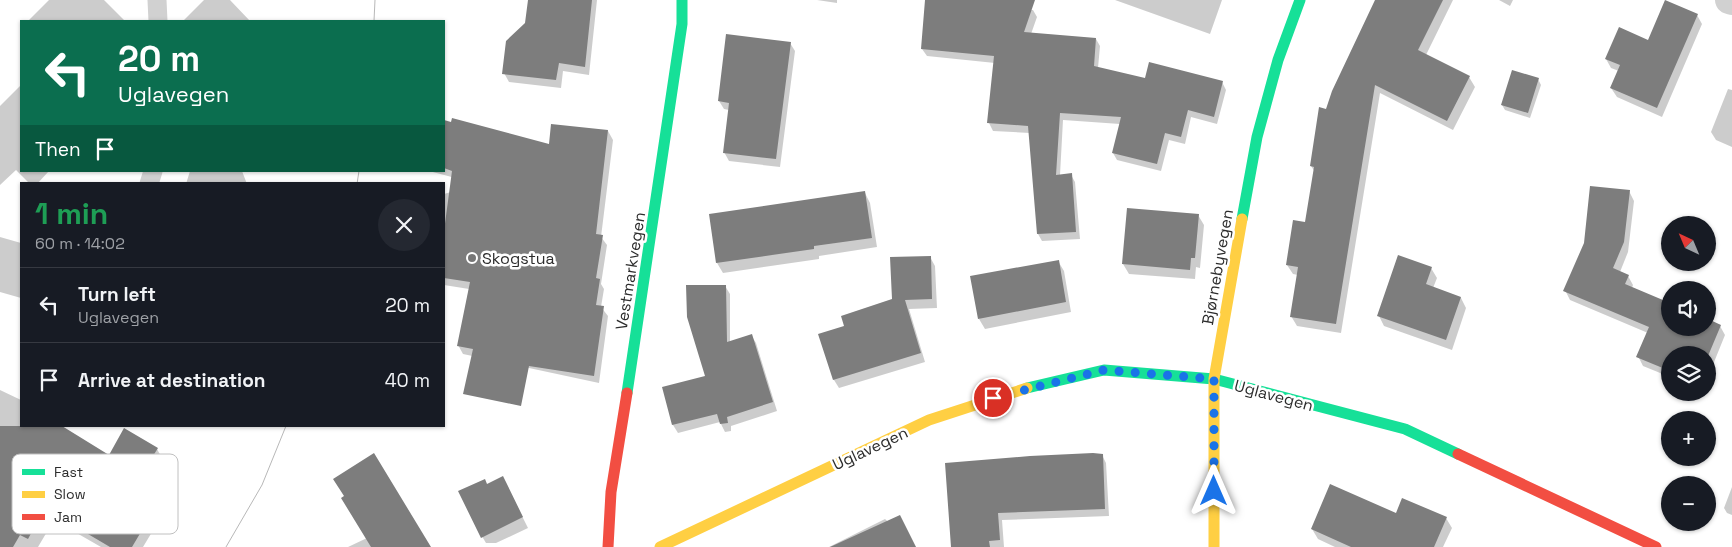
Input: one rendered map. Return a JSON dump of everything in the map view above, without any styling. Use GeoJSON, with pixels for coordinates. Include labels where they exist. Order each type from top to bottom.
{"type":"FeatureCollection","features":[{"type":"Feature","properties":{"kind":"street","name":"Vestmarkvegen"},"geometry":{"type":"LineString","coordinates":[[608,547],[611,492],[645,282],[680,34],[682,0]]}},
{"type":"Feature","properties":{"kind":"street","name":"Bjørnebyvegen"},"geometry":{"type":"LineString","coordinates":[[1214,547],[1214,379],[1257,137],[1278,60],[1300,0]]}},
{"type":"Feature","properties":{"kind":"street","name":"Uglavegen"},"geometry":{"type":"LineString","coordinates":[[660,547],[929,420],[1009,392],[1104,370],[1214,379],[1405,429],[1656,547]]}},
{"type":"Feature","properties":{"kind":"lane"},"geometry":{"type":"LineString","coordinates":[[157,0],[158,20]]}},
{"type":"Feature","properties":{"kind":"building"},"geometry":{"type":"Polygon","coordinates":[[[528,0],[592,0],[585,67],[559,63],[556,80],[502,74],[506,41],[525,23],[528,0]]]}},
{"type":"Feature","properties":{"kind":"building"},"geometry":{"type":"Polygon","coordinates":[[[925,0],[1035,0],[1024,32],[1096,38],[1094,66],[1145,78],[1149,62],[1223,81],[1214,117],[1188,110],[1181,137],[1165,133],[1157,164],[1112,153],[1121,117],[1060,113],[1056,175],[1072,173],[1076,232],[1037,234],[1028,126],[987,123],[994,56],[921,49],[925,0]]]}},
{"type":"Feature","properties":{"kind":"building"},"geometry":{"type":"Polygon","coordinates":[[[1375,0],[1443,0],[1418,50],[1470,76],[1447,121],[1375,85],[1336,324],[1290,317],[1298,267],[1286,265],[1293,220],[1305,222],[1314,167],[1310,166],[1319,107],[1326,109],[1332,91],[1375,0]]]}},
{"type":"Feature","properties":{"kind":"building"},"geometry":{"type":"Polygon","coordinates":[[[1665,0],[1698,14],[1657,108],[1610,88],[1620,65],[1605,59],[1619,27],[1648,40],[1665,0]]]}},
{"type":"Feature","properties":{"kind":"building"},"geometry":{"type":"Polygon","coordinates":[[[726,34],[791,42],[776,159],[723,153],[729,103],[718,101],[726,34]]]}},
{"type":"Feature","properties":{"kind":"building"},"geometry":{"type":"Polygon","coordinates":[[[1512,70],[1539,78],[1528,113],[1501,105],[1512,70]]]}},
{"type":"Feature","properties":{"kind":"building"},"geometry":{"type":"Polygon","coordinates":[[[452,118],[549,144],[551,124],[608,130],[596,234],[603,235],[596,278],[600,279],[596,305],[604,306],[594,376],[529,366],[521,406],[463,394],[473,349],[457,346],[470,282],[445,278],[445,224],[452,171],[445,168],[445,120],[451,122],[452,118]]]}},
{"type":"Feature","properties":{"kind":"building"},"geometry":{"type":"Polygon","coordinates":[[[1590,186],[1630,190],[1624,242],[1613,268],[1629,275],[1625,284],[1661,299],[1661,336],[1716,336],[1716,323],[1721,325],[1712,346],[1661,346],[1661,367],[1636,357],[1649,327],[1563,291],[1584,243],[1590,186]]]}},
{"type":"Feature","properties":{"kind":"building"},"geometry":{"type":"Polygon","coordinates":[[[865,191],[872,238],[814,246],[814,249],[716,263],[709,214],[865,191]]]}},
{"type":"Feature","properties":{"kind":"building"},"geometry":{"type":"Polygon","coordinates":[[[1127,208],[1199,214],[1195,258],[1191,258],[1190,270],[1122,264],[1127,208]]]}},
{"type":"Feature","properties":{"kind":"building"},"geometry":{"type":"Polygon","coordinates":[[[1398,255],[1432,267],[1426,284],[1461,297],[1446,340],[1377,316],[1398,255]]]}},
{"type":"Feature","properties":{"kind":"building"},"geometry":{"type":"Polygon","coordinates":[[[931,256],[932,299],[905,300],[921,353],[833,380],[818,334],[844,326],[841,316],[892,299],[890,257],[931,256]]]}},
{"type":"Feature","properties":{"kind":"building"},"geometry":{"type":"Polygon","coordinates":[[[1059,260],[1066,302],[978,319],[970,276],[1059,260]]]}},
{"type":"Feature","properties":{"kind":"building"},"geometry":{"type":"Polygon","coordinates":[[[686,285],[726,285],[727,342],[752,334],[773,402],[727,417],[728,423],[720,424],[717,414],[672,425],[662,387],[705,376],[687,317],[686,285]]]}},
{"type":"Feature","properties":{"kind":"building"},"geometry":{"type":"Polygon","coordinates":[[[0,426],[64,427],[107,454],[12,454],[12,534],[31,534],[28,539],[20,535],[13,547],[0,547],[0,426]]]}},
{"type":"Feature","properties":{"kind":"building"},"geometry":{"type":"Polygon","coordinates":[[[124,428],[158,448],[154,454],[110,454],[124,428]]]}},
{"type":"Feature","properties":{"kind":"building"},"geometry":{"type":"Polygon","coordinates":[[[374,453],[431,547],[371,547],[341,498],[344,496],[333,479],[374,453]]]}},
{"type":"Feature","properties":{"kind":"building"},"geometry":{"type":"Polygon","coordinates":[[[1093,453],[1103,454],[1105,509],[998,513],[1000,540],[989,541],[990,547],[951,547],[945,463],[1093,453]]]}},
{"type":"Feature","properties":{"kind":"building"},"geometry":{"type":"Polygon","coordinates":[[[503,476],[523,517],[481,538],[458,491],[485,479],[487,484],[503,476]]]}},
{"type":"Feature","properties":{"kind":"building"},"geometry":{"type":"Polygon","coordinates":[[[1330,484],[1396,513],[1402,498],[1447,517],[1434,547],[1351,547],[1311,529],[1330,484]]]}},
{"type":"Feature","properties":{"kind":"building"},"geometry":{"type":"Polygon","coordinates":[[[900,515],[916,547],[830,547],[900,515]]]}},
{"type":"Feature","properties":{"kind":"building"},"geometry":{"type":"Polygon","coordinates":[[[88,534],[140,534],[132,547],[110,547],[88,534]]]}},
{"type":"Feature","properties":{"kind":"tram line"},"geometry":{"type":"LineString","coordinates":[[374,20],[375,0]]}},
{"type":"Feature","properties":{"kind":"tram line"},"geometry":{"type":"LineString","coordinates":[[357,182],[359,172]]}},
{"type":"Feature","properties":{"kind":"tram line"},"geometry":{"type":"LineString","coordinates":[[226,547],[262,485],[286,427]]}},
{"type":"Feature","properties":{"kind":"traffic: fast"},"geometry":{"type":"LineString","coordinates":[[627,393],[682,24],[682,0]]}},
{"type":"Feature","properties":{"kind":"traffic: fast"},"geometry":{"type":"LineString","coordinates":[[1242,219],[1257,137],[1278,60],[1300,0]]}},
{"type":"Feature","properties":{"kind":"traffic: fast"},"geometry":{"type":"LineString","coordinates":[[1027,388],[1104,370],[1214,379],[1405,429],[1458,454]]}},
{"type":"Feature","properties":{"kind":"traffic: slow"},"geometry":{"type":"LineString","coordinates":[[1214,547],[1214,379],[1242,219]]}},
{"type":"Feature","properties":{"kind":"traffic: slow"},"geometry":{"type":"LineString","coordinates":[[660,547],[929,420],[1027,388]]}},
{"type":"Feature","properties":{"kind":"traffic: jam"},"geometry":{"type":"LineString","coordinates":[[608,547],[611,492],[627,393]]}},
{"type":"Feature","properties":{"kind":"traffic: jam"},"geometry":{"type":"LineString","coordinates":[[1458,454],[1656,547]]}},
{"type":"Feature","properties":{"kind":"place","name":"Skogstua"},"geometry":{"type":"Point","coordinates":[472,258]}},
{"type":"Feature","properties":{"kind":"route"},"geometry":{"type":"LineString","coordinates":[[993,398],[1009,392],[1104,370],[1214,379],[1214,491]]}}]}
